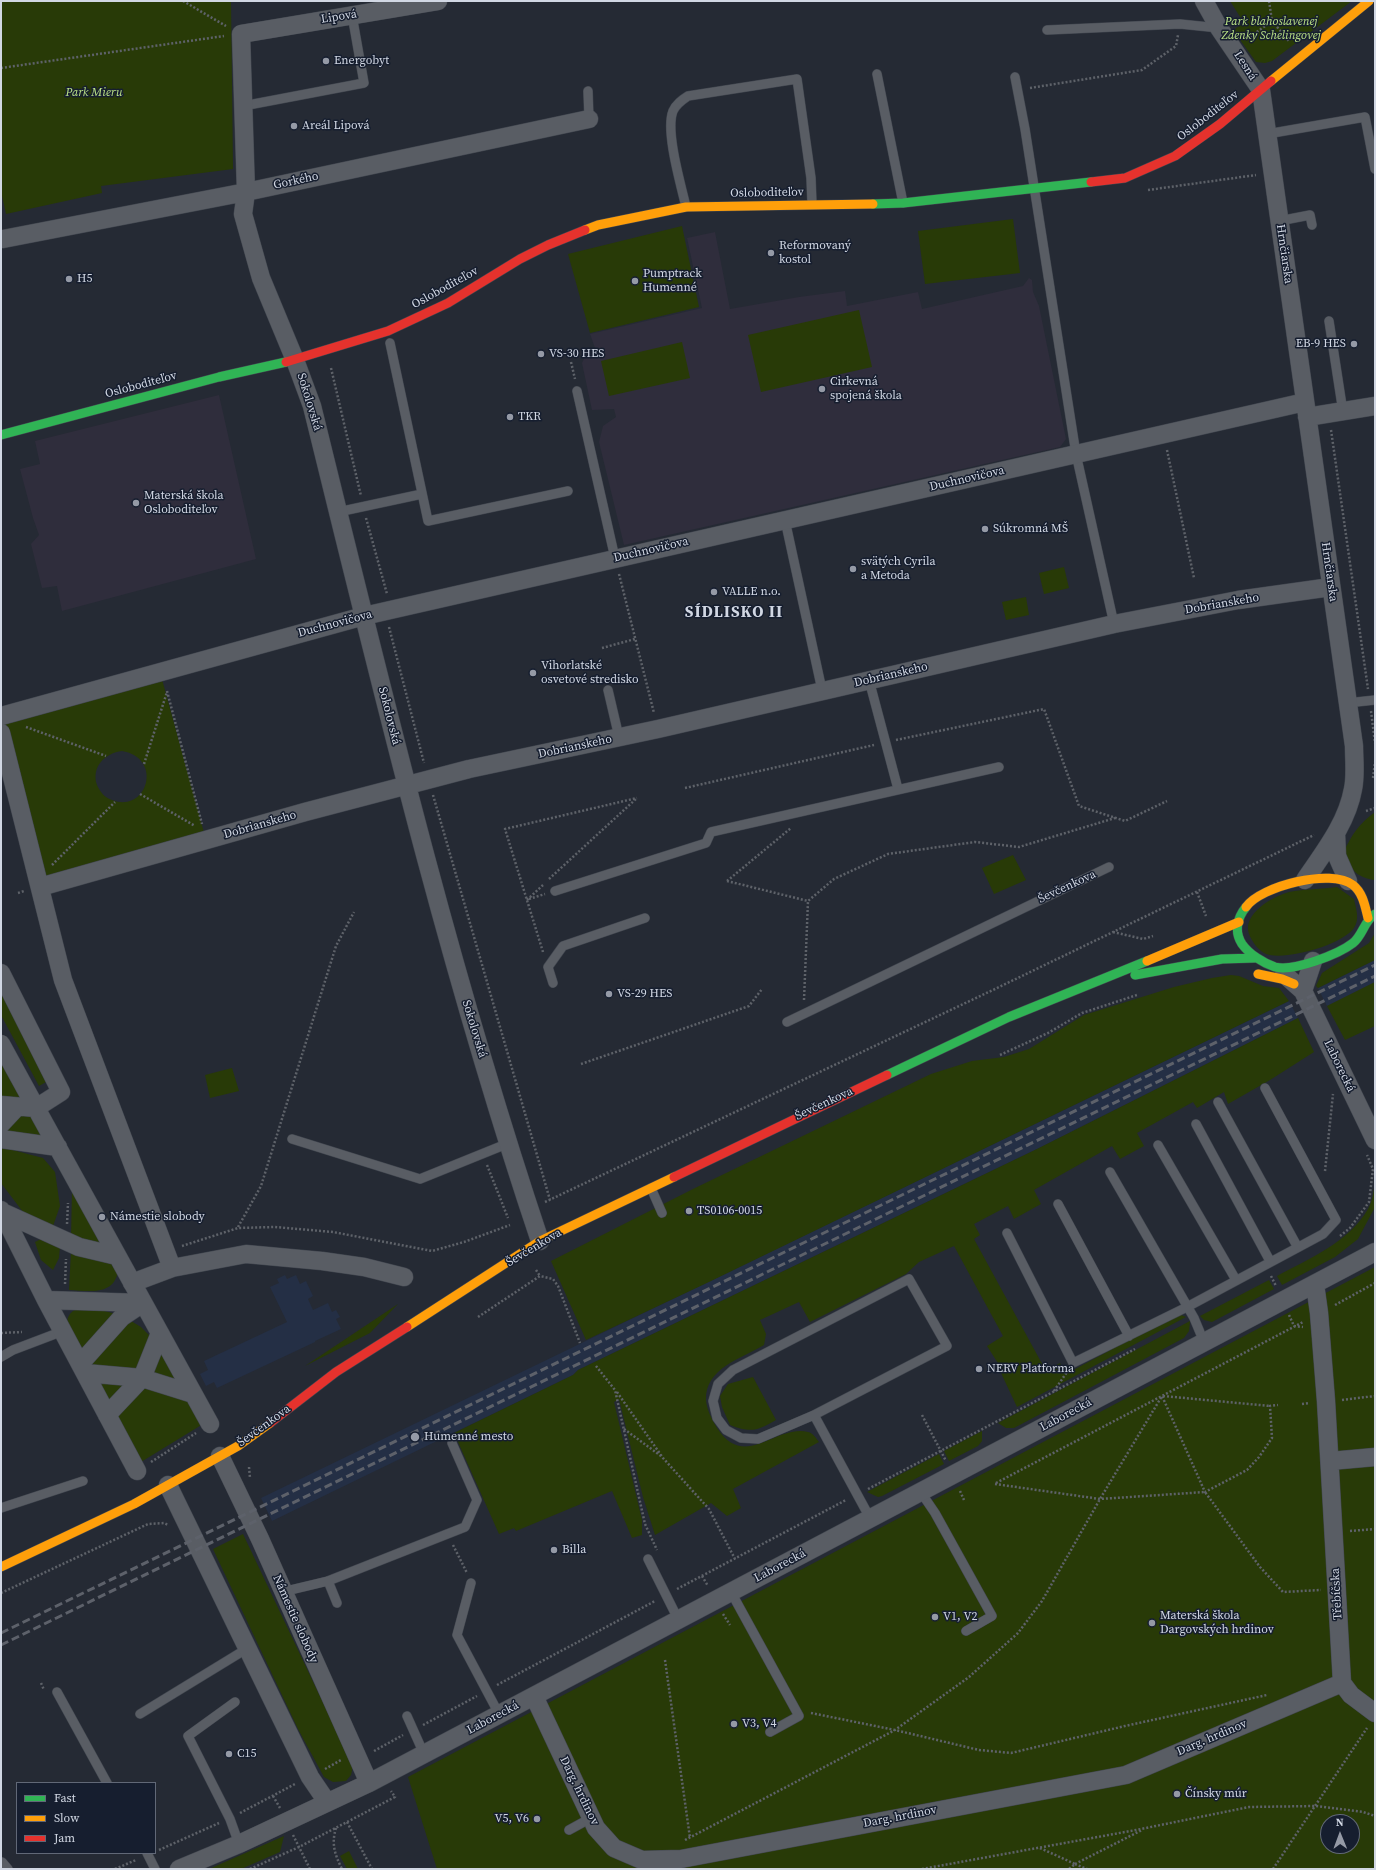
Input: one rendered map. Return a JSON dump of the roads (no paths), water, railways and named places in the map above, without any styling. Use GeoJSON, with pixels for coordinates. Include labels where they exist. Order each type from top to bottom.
{"type":"FeatureCollection","features":[{"type":"Feature","properties":{"kind":"main road","name":"Osloboditeľov"},"geometry":{"type":"LineString","coordinates":[[1,434],[219,377],[295,360],[388,331],[448,303],[520,259],[548,245],[591,228],[686,207],[903,203],[1034,190],[1125,178],[1175,156],[1220,124],[1301,55],[1369,1]]}},
{"type":"Feature","properties":{"kind":"main road"},"geometry":{"type":"LineString","coordinates":[[1239,922],[1241,912],[1250,902],[1280,886],[1305,880],[1326,878],[1359,888],[1371,916],[1359,936],[1344,948],[1313,961],[1277,967]]}},
{"type":"Feature","properties":{"kind":"main road","name":"Ševčenkova"},"geometry":{"type":"LineString","coordinates":[[1,1566],[66,1538],[168,1485],[255,1435],[336,1372],[465,1292],[540,1241],[1008,1017],[1239,922],[1238,934],[1243,947],[1255,958],[1277,967]]}},
{"type":"Feature","properties":{"kind":"main road","name":"Ševčenkova"},"geometry":{"type":"LineString","coordinates":[[1096,982],[1228,959],[1255,958]]}},
{"type":"Feature","properties":{"kind":"main road"},"geometry":{"type":"LineString","coordinates":[[1228,959],[1255,974],[1282,979],[1299,987]]}},
{"type":"Feature","properties":{"kind":"street","name":"Lipová"},"geometry":{"type":"LineString","coordinates":[[241,34],[438,1]]}},
{"type":"Feature","properties":{"kind":"street","name":"Lesná"},"geometry":{"type":"LineString","coordinates":[[1204,1],[1219,28],[1260,90]]}},
{"type":"Feature","properties":{"kind":"street","name":"Sokolovská"},"geometry":{"type":"LineString","coordinates":[[241,34],[246,192],[243,214],[261,278],[295,360],[312,406],[434,892],[540,1241]]}},
{"type":"Feature","properties":{"kind":"street","name":"Hrnčiarska"},"geometry":{"type":"LineString","coordinates":[[1260,90],[1354,746],[1355,769],[1353,790],[1336,833],[1305,880]]}},
{"type":"Feature","properties":{"kind":"street","name":"Gorkého"},"geometry":{"type":"LineString","coordinates":[[2,234],[246,192],[589,119]]}},
{"type":"Feature","properties":{"kind":"street"},"geometry":{"type":"LineString","coordinates":[[1306,410],[1336,413],[1375,406]]}},
{"type":"Feature","properties":{"kind":"street","name":"Duchnovičova"},"geometry":{"type":"LineString","coordinates":[[1,716],[364,616],[1163,434],[1306,410]]}},
{"type":"Feature","properties":{"kind":"street","name":"Dobrianskeho"},"geometry":{"type":"LineString","coordinates":[[39,883],[205,836],[406,785],[658,729],[822,690],[1114,624],[1238,600],[1331,587]]}},
{"type":"Feature","properties":{"kind":"street"},"geometry":{"type":"LineString","coordinates":[[1,733],[63,980],[172,1268]]}},
{"type":"Feature","properties":{"kind":"street","name":"Hrnčiarska"},"geometry":{"type":"LineString","coordinates":[[1336,833],[1338,856],[1359,888]]}},
{"type":"Feature","properties":{"kind":"street"},"geometry":{"type":"LineString","coordinates":[[1299,987],[1313,961]]}},
{"type":"Feature","properties":{"kind":"street","name":"Laborecká"},"geometry":{"type":"LineString","coordinates":[[1277,967],[1299,987],[1370,1145]]}},
{"type":"Feature","properties":{"kind":"street"},"geometry":{"type":"LineString","coordinates":[[1,973],[61,1092],[36,1108],[9,1106],[1,1124]]}},
{"type":"Feature","properties":{"kind":"street"},"geometry":{"type":"LineString","coordinates":[[1,1044],[210,1424]]}},
{"type":"Feature","properties":{"kind":"street"},"geometry":{"type":"LineString","coordinates":[[1,1139],[58,1147]]}},
{"type":"Feature","properties":{"kind":"street"},"geometry":{"type":"LineString","coordinates":[[2,1211],[79,1247],[117,1256]]}},
{"type":"Feature","properties":{"kind":"street"},"geometry":{"type":"LineString","coordinates":[[2,1211],[46,1300],[137,1471]]}},
{"type":"Feature","properties":{"kind":"street","name":"Laborecká"},"geometry":{"type":"LineString","coordinates":[[179,1869],[239,1844],[369,1783],[1375,1252]]}},
{"type":"Feature","properties":{"kind":"street"},"geometry":{"type":"LineString","coordinates":[[132,1283],[172,1268],[246,1254],[364,1267],[404,1277]]}},
{"type":"Feature","properties":{"kind":"street","name":"Třebíčska"},"geometry":{"type":"LineString","coordinates":[[1315,1284],[1319,1313],[1330,1460],[1342,1683]]}},
{"type":"Feature","properties":{"kind":"street"},"geometry":{"type":"LineString","coordinates":[[46,1300],[143,1303]]}},
{"type":"Feature","properties":{"kind":"street"},"geometry":{"type":"LineString","coordinates":[[83,1369],[122,1317],[143,1303]]}},
{"type":"Feature","properties":{"kind":"street"},"geometry":{"type":"LineString","coordinates":[[107,1415],[142,1378],[160,1333]]}},
{"type":"Feature","properties":{"kind":"street"},"geometry":{"type":"LineString","coordinates":[[83,1369],[142,1378],[194,1394]]}},
{"type":"Feature","properties":{"kind":"street","name":"Námestie slobody"},"geometry":{"type":"LineString","coordinates":[[220,1456],[257,1533],[282,1592],[369,1783]]}},
{"type":"Feature","properties":{"kind":"street"},"geometry":{"type":"LineString","coordinates":[[1330,1460],[1375,1457]]}},
{"type":"Feature","properties":{"kind":"street"},"geometry":{"type":"LineString","coordinates":[[168,1485],[310,1777],[327,1802]]}},
{"type":"Feature","properties":{"kind":"street"},"geometry":{"type":"LineString","coordinates":[[1342,1683],[1351,1695],[1373,1717]]}},
{"type":"Feature","properties":{"kind":"street","name":"Darg. hrdinov"},"geometry":{"type":"LineString","coordinates":[[534,1696],[596,1828],[614,1848],[642,1860],[683,1864],[1126,1775],[1342,1683]]}},
{"type":"Feature","properties":{"kind":"lane"},"geometry":{"type":"LineString","coordinates":[[243,106],[364,84],[352,15]]}},
{"type":"Feature","properties":{"kind":"lane"},"geometry":{"type":"LineString","coordinates":[[1046,30],[1180,24],[1219,28]]}},
{"type":"Feature","properties":{"kind":"lane"},"geometry":{"type":"LineString","coordinates":[[877,74],[903,203]]}},
{"type":"Feature","properties":{"kind":"lane"},"geometry":{"type":"LineString","coordinates":[[1015,77],[1076,454],[1114,624]]}},
{"type":"Feature","properties":{"kind":"lane"},"geometry":{"type":"LineString","coordinates":[[686,207],[671,132],[673,112],[680,102],[688,96],[797,79],[811,178],[812,204]]}},
{"type":"Feature","properties":{"kind":"lane"},"geometry":{"type":"LineString","coordinates":[[588,91],[589,119]]}},
{"type":"Feature","properties":{"kind":"lane"},"geometry":{"type":"LineString","coordinates":[[1267,134],[1365,117],[1375,169]]}},
{"type":"Feature","properties":{"kind":"lane"},"geometry":{"type":"LineString","coordinates":[[1279,221],[1310,215],[1312,225]]}},
{"type":"Feature","properties":{"kind":"lane"},"geometry":{"type":"LineString","coordinates":[[1329,321],[1336,413]]}},
{"type":"Feature","properties":{"kind":"lane"},"geometry":{"type":"LineString","coordinates":[[390,343],[428,520],[568,491]]}},
{"type":"Feature","properties":{"kind":"lane"},"geometry":{"type":"LineString","coordinates":[[577,391],[615,558]]}},
{"type":"Feature","properties":{"kind":"lane"},"geometry":{"type":"LineString","coordinates":[[338,512],[422,494]]}},
{"type":"Feature","properties":{"kind":"lane"},"geometry":{"type":"LineString","coordinates":[[785,520],[822,690]]}},
{"type":"Feature","properties":{"kind":"lane"},"geometry":{"type":"LineString","coordinates":[[869,680],[898,789]]}},
{"type":"Feature","properties":{"kind":"lane"},"geometry":{"type":"LineString","coordinates":[[608,690],[619,737]]}},
{"type":"Feature","properties":{"kind":"lane"},"geometry":{"type":"LineString","coordinates":[[1348,703],[1372,700]]}},
{"type":"Feature","properties":{"kind":"lane"},"geometry":{"type":"LineString","coordinates":[[555,891],[706,843],[711,832],[999,767]]}},
{"type":"Feature","properties":{"kind":"lane","name":"Ševčenkova"},"geometry":{"type":"LineString","coordinates":[[787,1022],[1109,867]]}},
{"type":"Feature","properties":{"kind":"lane"},"geometry":{"type":"LineString","coordinates":[[553,983],[548,967],[563,946],[645,918]]}},
{"type":"Feature","properties":{"kind":"lane"},"geometry":{"type":"LineString","coordinates":[[1007,1232],[1073,1363],[1187,1307],[1297,1246],[1323,1234],[1336,1220],[1265,1088]]}},
{"type":"Feature","properties":{"kind":"lane"},"geometry":{"type":"LineString","coordinates":[[1218,1102],[1297,1246]]}},
{"type":"Feature","properties":{"kind":"lane"},"geometry":{"type":"LineString","coordinates":[[1196,1124],[1270,1262]]}},
{"type":"Feature","properties":{"kind":"lane"},"geometry":{"type":"LineString","coordinates":[[292,1140],[420,1179],[509,1143]]}},
{"type":"Feature","properties":{"kind":"lane"},"geometry":{"type":"LineString","coordinates":[[1158,1146],[1236,1280]]}},
{"type":"Feature","properties":{"kind":"lane"},"geometry":{"type":"LineString","coordinates":[[1110,1172],[1187,1307],[1204,1342]]}},
{"type":"Feature","properties":{"kind":"lane"},"geometry":{"type":"LineString","coordinates":[[651,1188],[662,1213]]}},
{"type":"Feature","properties":{"kind":"lane"},"geometry":{"type":"LineString","coordinates":[[1058,1204],[1128,1336]]}},
{"type":"Feature","properties":{"kind":"lane"},"geometry":{"type":"LineString","coordinates":[[909,1279],[946,1346],[814,1415],[758,1439],[741,1438],[726,1430],[717,1418],[713,1401],[718,1384],[733,1370],[909,1279]]}},
{"type":"Feature","properties":{"kind":"lane"},"geometry":{"type":"LineString","coordinates":[[1,1357],[12,1350],[63,1332]]}},
{"type":"Feature","properties":{"kind":"lane"},"geometry":{"type":"LineString","coordinates":[[814,1415],[870,1518]]}},
{"type":"Feature","properties":{"kind":"lane"},"geometry":{"type":"LineString","coordinates":[[282,1592],[328,1581],[465,1527],[477,1500],[452,1443]]}},
{"type":"Feature","properties":{"kind":"lane"},"geometry":{"type":"LineString","coordinates":[[1,1508],[83,1481]]}},
{"type":"Feature","properties":{"kind":"lane"},"geometry":{"type":"LineString","coordinates":[[920,1491],[935,1512],[992,1616],[966,1631]]}},
{"type":"Feature","properties":{"kind":"lane"},"geometry":{"type":"LineString","coordinates":[[648,1559],[678,1619]]}},
{"type":"Feature","properties":{"kind":"lane"},"geometry":{"type":"LineString","coordinates":[[328,1581],[337,1603]]}},
{"type":"Feature","properties":{"kind":"lane"},"geometry":{"type":"LineString","coordinates":[[471,1583],[457,1635],[499,1714]]}},
{"type":"Feature","properties":{"kind":"lane"},"geometry":{"type":"LineString","coordinates":[[731,1592],[799,1716],[770,1732]]}},
{"type":"Feature","properties":{"kind":"lane"},"geometry":{"type":"LineString","coordinates":[[140,1714],[248,1648]]}},
{"type":"Feature","properties":{"kind":"lane"},"geometry":{"type":"LineString","coordinates":[[57,1692],[106,1782]]}},
{"type":"Feature","properties":{"kind":"lane"},"geometry":{"type":"LineString","coordinates":[[234,1702],[188,1736],[230,1819],[239,1844]]}},
{"type":"Feature","properties":{"kind":"lane"},"geometry":{"type":"LineString","coordinates":[[407,1716],[424,1754]]}},
{"type":"Feature","properties":{"kind":"lane"},"geometry":{"type":"LineString","coordinates":[[569,1830],[591,1818]]}},
{"type":"Feature","properties":{"kind":"lane"},"geometry":{"type":"LineString","coordinates":[[150,1854],[155,1869]]}},
{"type":"Feature","properties":{"kind":"railway"},"geometry":{"type":"LineString","coordinates":[[1,1633],[1375,965]]}},
{"type":"Feature","properties":{"kind":"railway"},"geometry":{"type":"LineString","coordinates":[[1,1645],[1375,976]]}},
{"type":"Feature","properties":{"kind":"place","name":"Energobyt"},"geometry":{"type":"Point","coordinates":[326,61]}},
{"type":"Feature","properties":{"kind":"place","name":"Areál Lipová"},"geometry":{"type":"Point","coordinates":[294,126]}},
{"type":"Feature","properties":{"kind":"place","name":"Reformovaný kostol"},"geometry":{"type":"Point","coordinates":[771,253]}},
{"type":"Feature","properties":{"kind":"place","name":"H5"},"geometry":{"type":"Point","coordinates":[69,279]}},
{"type":"Feature","properties":{"kind":"place","name":"Pumptrack Humenné"},"geometry":{"type":"Point","coordinates":[635,281]}},
{"type":"Feature","properties":{"kind":"place","name":"EB-9 HES"},"geometry":{"type":"Point","coordinates":[1354,344]}},
{"type":"Feature","properties":{"kind":"place","name":"VS-30 HES"},"geometry":{"type":"Point","coordinates":[541,354]}},
{"type":"Feature","properties":{"kind":"place","name":"Cirkevná spojená škola"},"geometry":{"type":"Point","coordinates":[822,389]}},
{"type":"Feature","properties":{"kind":"place","name":"TKR"},"geometry":{"type":"Point","coordinates":[510,417]}},
{"type":"Feature","properties":{"kind":"place","name":"Materská škola Osloboditeľov"},"geometry":{"type":"Point","coordinates":[136,503]}},
{"type":"Feature","properties":{"kind":"place","name":"Súkromná MŠ"},"geometry":{"type":"Point","coordinates":[985,529]}},
{"type":"Feature","properties":{"kind":"place","name":"svätých Cyrila a Metoda"},"geometry":{"type":"Point","coordinates":[853,569]}},
{"type":"Feature","properties":{"kind":"place","name":"VALLE n.o."},"geometry":{"type":"Point","coordinates":[714,592]}},
{"type":"Feature","properties":{"kind":"place","name":"Vihorlatské osvetové stredisko"},"geometry":{"type":"Point","coordinates":[533,673]}},
{"type":"Feature","properties":{"kind":"place","name":"VS-29 HES"},"geometry":{"type":"Point","coordinates":[609,994]}},
{"type":"Feature","properties":{"kind":"place","name":"TS0106-0015"},"geometry":{"type":"Point","coordinates":[689,1211]}},
{"type":"Feature","properties":{"kind":"place","name":"Námestie slobody"},"geometry":{"type":"Point","coordinates":[102,1217]}},
{"type":"Feature","properties":{"kind":"place","name":"NERV Platforma"},"geometry":{"type":"Point","coordinates":[979,1369]}},
{"type":"Feature","properties":{"kind":"place","name":"Humenné mesto"},"geometry":{"type":"Point","coordinates":[415,1437]}},
{"type":"Feature","properties":{"kind":"place","name":"Billa"},"geometry":{"type":"Point","coordinates":[554,1550]}},
{"type":"Feature","properties":{"kind":"place","name":"V1, V2"},"geometry":{"type":"Point","coordinates":[935,1617]}},
{"type":"Feature","properties":{"kind":"place","name":"Materská škola Dargovských hrdinov"},"geometry":{"type":"Point","coordinates":[1152,1623]}},
{"type":"Feature","properties":{"kind":"place","name":"V3, V4"},"geometry":{"type":"Point","coordinates":[734,1724]}},
{"type":"Feature","properties":{"kind":"place","name":"C15"},"geometry":{"type":"Point","coordinates":[229,1754]}},
{"type":"Feature","properties":{"kind":"place","name":"Čínsky múr"},"geometry":{"type":"Point","coordinates":[1177,1794]}},
{"type":"Feature","properties":{"kind":"place","name":"V5, V6"},"geometry":{"type":"Point","coordinates":[537,1819]}},
{"type":"Feature","properties":{"kind":"district","name":"SÍDLISKO II"},"geometry":{"type":"Point","coordinates":[734,613]}},
{"type":"Feature","properties":{"kind":"park label","name":"Park blahoslavenej Zdenky Schelingovej"},"geometry":{"type":"Point","coordinates":[1271,29]}},
{"type":"Feature","properties":{"kind":"park label","name":"Park Mieru"},"geometry":{"type":"Point","coordinates":[94,93]}}]}
